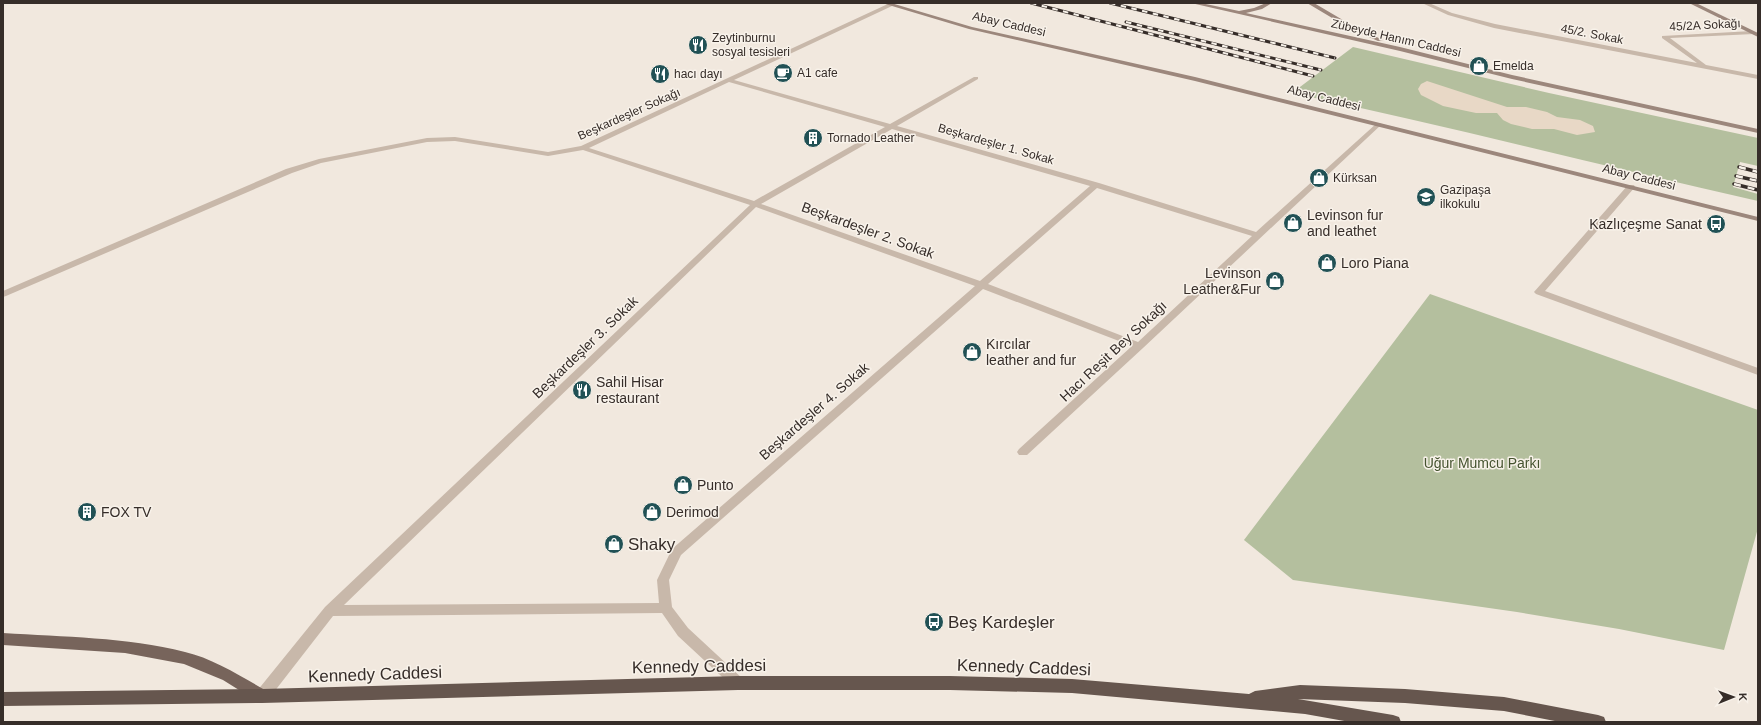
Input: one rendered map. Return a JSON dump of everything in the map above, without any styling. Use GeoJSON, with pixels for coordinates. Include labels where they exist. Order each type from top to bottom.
{"type":"FeatureCollection","features":[{"type":"Feature","properties":{"kind":"highway","name":"Kennedy Caddesi"},"geometry":{"type":"LineString","coordinates":[[3,699],[262,696],[738,683],[950,683],[1072,686],[1235,700],[1305,707],[1393,722]]}},
{"type":"Feature","properties":{"kind":"highway"},"geometry":{"type":"LineString","coordinates":[[1235,700],[1300,692],[1405,696],[1504,704],[1598,722]]}},
{"type":"Feature","properties":{"kind":"main road","name":"Zübeyde Hanım Caddesi"},"geometry":{"type":"LineString","coordinates":[[1194,3],[1400,49],[1512,77],[1758,131]]}},
{"type":"Feature","properties":{"kind":"main road"},"geometry":{"type":"LineString","coordinates":[[1237,13],[1266,6],[1269,3]]}},
{"type":"Feature","properties":{"kind":"main road"},"geometry":{"type":"LineString","coordinates":[[1692,3],[1755,34]]}},
{"type":"Feature","properties":{"kind":"main road","name":"Abay Caddesi"},"geometry":{"type":"LineString","coordinates":[[888,4],[971,28],[1194,79],[1758,219]]}},
{"type":"Feature","properties":{"kind":"main road"},"geometry":{"type":"LineString","coordinates":[[1310,4],[1351,27],[1400,49]]}},
{"type":"Feature","properties":{"kind":"main road"},"geometry":{"type":"LineString","coordinates":[[3,639],[125,647],[186,658],[228,676],[262,696]]}},
{"type":"Feature","properties":{"kind":"street","name":"45/2. Sokak"},"geometry":{"type":"LineString","coordinates":[[1425,3],[1450,14],[1494,26],[1758,77]]}},
{"type":"Feature","properties":{"kind":"street","name":"Beşkardeşler Sokağı"},"geometry":{"type":"LineString","coordinates":[[3,294],[289,171],[319,161],[427,140],[455,139],[548,154],[583,148],[888,4]]}},
{"type":"Feature","properties":{"kind":"street","name":"45/2A Sokağı"},"geometry":{"type":"LineString","coordinates":[[1708,68],[1664,37],[1755,34]]}},
{"type":"Feature","properties":{"kind":"street","name":"Beşkardeşler 3. Sokak"},"geometry":{"type":"LineString","coordinates":[[262,696],[330,610],[755,204],[976,78]]}},
{"type":"Feature","properties":{"kind":"street","name":"Beşkardeşler 1. Sokak"},"geometry":{"type":"LineString","coordinates":[[728,80],[1096,185],[1256,235]]}},
{"type":"Feature","properties":{"kind":"street","name":"Hacı Reşit Bey Sokağı"},"geometry":{"type":"LineString","coordinates":[[1023,452],[1140,346],[1256,235],[1379,124]]}},
{"type":"Feature","properties":{"kind":"street","name":"Beşkardeşler 2. Sokak"},"geometry":{"type":"LineString","coordinates":[[583,148],[755,204],[982,284],[1140,346]]}},
{"type":"Feature","properties":{"kind":"street","name":"Beşkardeşler 4. Sokak"},"geometry":{"type":"LineString","coordinates":[[738,683],[683,632],[666,608],[663,580],[676,552],[1096,185]]}},
{"type":"Feature","properties":{"kind":"street"},"geometry":{"type":"LineString","coordinates":[[1631,187],[1539,292],[1758,372]]}},
{"type":"Feature","properties":{"kind":"street"},"geometry":{"type":"LineString","coordinates":[[330,610],[666,608]]}},
{"type":"Feature","properties":{"kind":"green space"},"geometry":{"type":"Polygon","coordinates":[[[1353,47],[1549,93],[1758,138],[1758,166],[1740,162],[1733,187],[1758,194],[1758,201],[1292,93],[1353,47]]]}},
{"type":"Feature","properties":{"kind":"green space","name":"Uğur Mumcu Parkı"},"geometry":{"type":"Polygon","coordinates":[[[1430,294],[1758,410],[1758,528],[1724,650],[1619,629],[1517,612],[1293,580],[1244,540],[1430,294]]]}},
{"type":"Feature","properties":{"kind":"shaded area"},"geometry":{"type":"Polygon","coordinates":[[[1427,81],[1507,107],[1526,107],[1547,112],[1557,117],[1580,120],[1593,126],[1595,132],[1577,135],[1554,129],[1532,129],[1511,124],[1503,120],[1497,113],[1476,113],[1443,106],[1421,95],[1418,89],[1421,84],[1427,81]]]}},
{"type":"Feature","properties":{"kind":"railway"},"geometry":{"type":"LineString","coordinates":[[1031,3],[1313,76]]}},
{"type":"Feature","properties":{"kind":"railway"},"geometry":{"type":"LineString","coordinates":[[1110,3],[1335,58]]}},
{"type":"Feature","properties":{"kind":"railway"},"geometry":{"type":"LineString","coordinates":[[1126,22],[1321,70]]}},
{"type":"Feature","properties":{"kind":"railway"},"geometry":{"type":"LineString","coordinates":[[1739,167],[1758,172]]}},
{"type":"Feature","properties":{"kind":"railway"},"geometry":{"type":"LineString","coordinates":[[1736,176],[1758,181]]}},
{"type":"Feature","properties":{"kind":"railway"},"geometry":{"type":"LineString","coordinates":[[1734,184],[1758,190]]}},
{"type":"Feature","properties":{"kind":"place","name":"Zeytinburnu sosyal tesisleri"},"geometry":{"type":"Point","coordinates":[698,45]}},
{"type":"Feature","properties":{"kind":"place","name":"Emelda"},"geometry":{"type":"Point","coordinates":[1479,66]}},
{"type":"Feature","properties":{"kind":"place","name":"A1 cafe"},"geometry":{"type":"Point","coordinates":[783,73]}},
{"type":"Feature","properties":{"kind":"place","name":"hacı dayı"},"geometry":{"type":"Point","coordinates":[660,74]}},
{"type":"Feature","properties":{"kind":"place","name":"Tornado Leather"},"geometry":{"type":"Point","coordinates":[813,138]}},
{"type":"Feature","properties":{"kind":"place","name":"Kürksan"},"geometry":{"type":"Point","coordinates":[1319,178]}},
{"type":"Feature","properties":{"kind":"place","name":"Gazipaşa ilkokulu"},"geometry":{"type":"Point","coordinates":[1426,197]}},
{"type":"Feature","properties":{"kind":"place","name":"Levinson fur and leathet"},"geometry":{"type":"Point","coordinates":[1293,223]}},
{"type":"Feature","properties":{"kind":"place","name":"Kazlıçeşme Sanat"},"geometry":{"type":"Point","coordinates":[1716,224]}},
{"type":"Feature","properties":{"kind":"place","name":"Loro Piana"},"geometry":{"type":"Point","coordinates":[1327,263]}},
{"type":"Feature","properties":{"kind":"place","name":"Levinson Leather&Fur"},"geometry":{"type":"Point","coordinates":[1275,281]}},
{"type":"Feature","properties":{"kind":"place","name":"Kırcılar leather and fur"},"geometry":{"type":"Point","coordinates":[972,352]}},
{"type":"Feature","properties":{"kind":"place","name":"Sahil Hisar restaurant"},"geometry":{"type":"Point","coordinates":[582,390]}},
{"type":"Feature","properties":{"kind":"place","name":"Punto"},"geometry":{"type":"Point","coordinates":[683,485]}},
{"type":"Feature","properties":{"kind":"place","name":"FOX TV"},"geometry":{"type":"Point","coordinates":[87,512]}},
{"type":"Feature","properties":{"kind":"place","name":"Derimod"},"geometry":{"type":"Point","coordinates":[652,512]}},
{"type":"Feature","properties":{"kind":"place","name":"Shaky"},"geometry":{"type":"Point","coordinates":[614,544]}},
{"type":"Feature","properties":{"kind":"place","name":"Beş Kardeşler"},"geometry":{"type":"Point","coordinates":[934,622]}}]}
